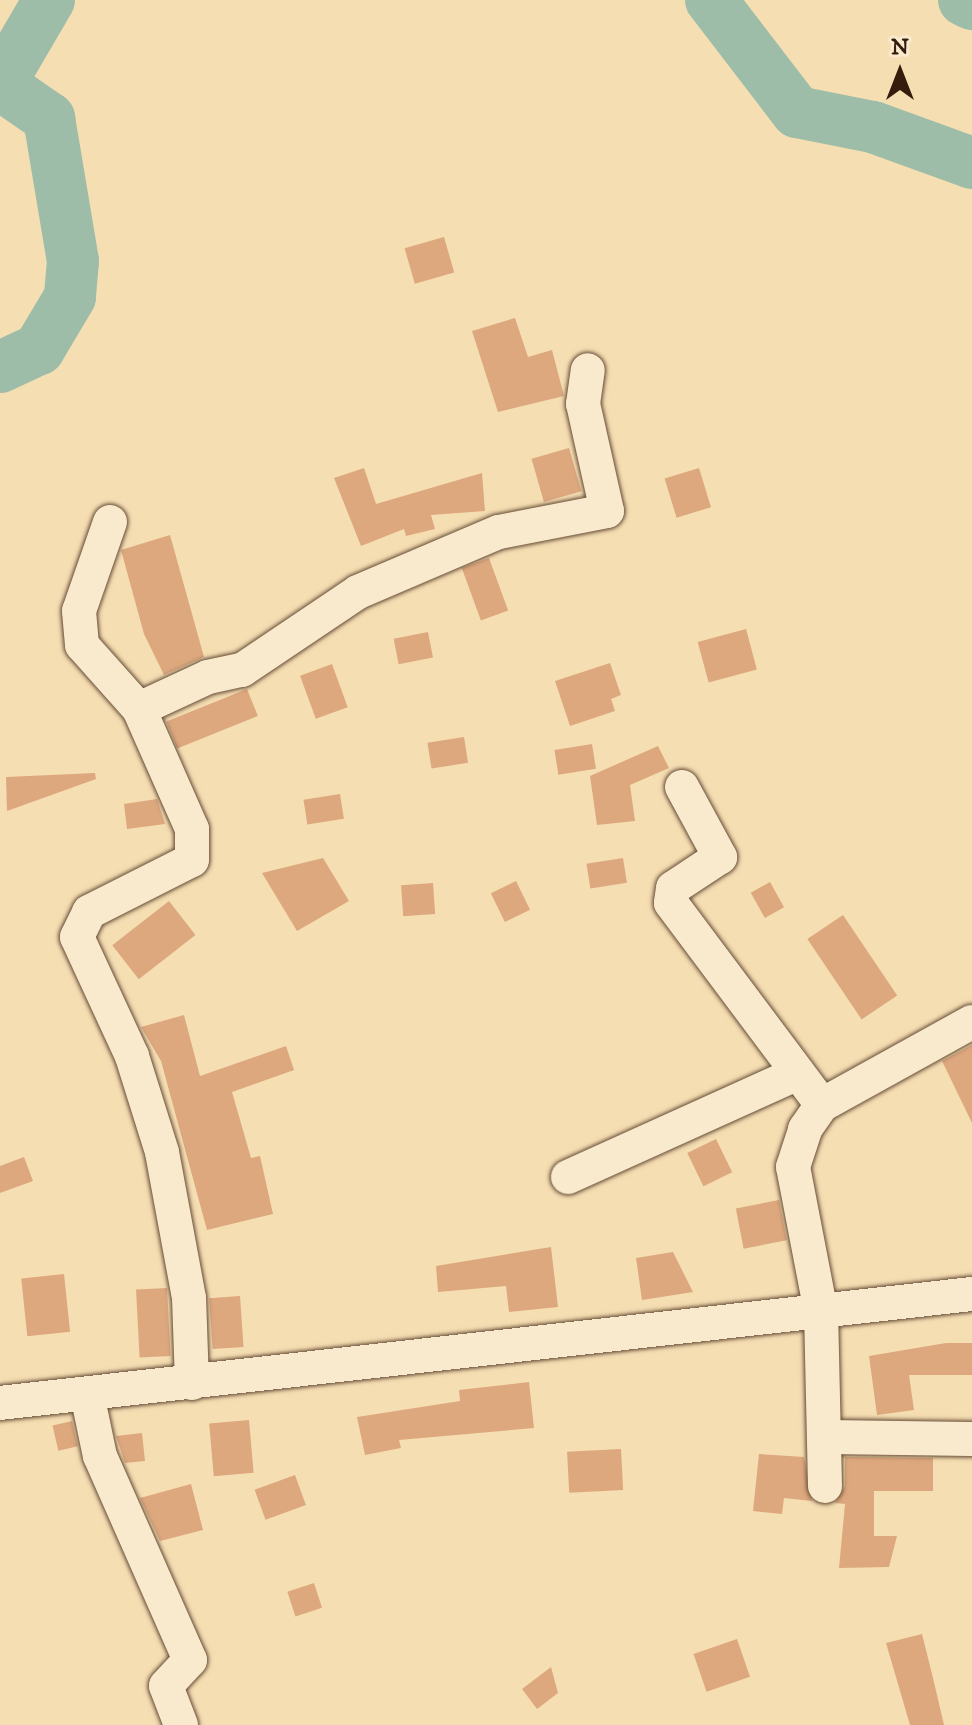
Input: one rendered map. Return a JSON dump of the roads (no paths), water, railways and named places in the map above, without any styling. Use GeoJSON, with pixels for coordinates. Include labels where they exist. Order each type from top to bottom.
{"type":"FeatureCollection","features":[{"type":"Feature","properties":{"kind":"street"},"geometry":{"type":"LineString","coordinates":[[139,709],[208,677],[242,670],[358,592],[499,532],[607,511],[583,404],[588,370]]}},
{"type":"Feature","properties":{"kind":"street"},"geometry":{"type":"LineString","coordinates":[[110,522],[79,611],[82,645],[139,709],[192,829],[192,860],[89,912],[77,937],[132,1056],[162,1152],[189,1298],[192,1383]]}},
{"type":"Feature","properties":{"kind":"street"},"geometry":{"type":"LineString","coordinates":[[682,787],[720,857],[673,888],[671,903],[822,1105]]}},
{"type":"Feature","properties":{"kind":"street"},"geometry":{"type":"LineString","coordinates":[[825,1486],[827,1437],[821,1312],[793,1167],[822,1105],[972,1022]]}},
{"type":"Feature","properties":{"kind":"street"},"geometry":{"type":"LineString","coordinates":[[568,1177],[798,1073]]}},
{"type":"Feature","properties":{"kind":"street"},"geometry":{"type":"LineString","coordinates":[[0,1403],[972,1294]]}},
{"type":"Feature","properties":{"kind":"street"},"geometry":{"type":"LineString","coordinates":[[87,1394],[100,1456],[190,1660],[166,1686],[181,1725]]}},
{"type":"Feature","properties":{"kind":"street"},"geometry":{"type":"LineString","coordinates":[[827,1437],[972,1439]]}},
{"type":"Feature","properties":{"kind":"waterway"},"geometry":{"type":"LineString","coordinates":[[0,84],[49,0]]}},
{"type":"Feature","properties":{"kind":"waterway"},"geometry":{"type":"LineString","coordinates":[[711,0],[797,112],[873,127],[972,163]]}},
{"type":"Feature","properties":{"kind":"waterway"},"geometry":{"type":"LineString","coordinates":[[964,0],[972,4]]}},
{"type":"Feature","properties":{"kind":"waterway"},"geometry":{"type":"LineString","coordinates":[[0,84],[49,118],[73,261],[70,297],[39,349],[0,367]]}}]}
